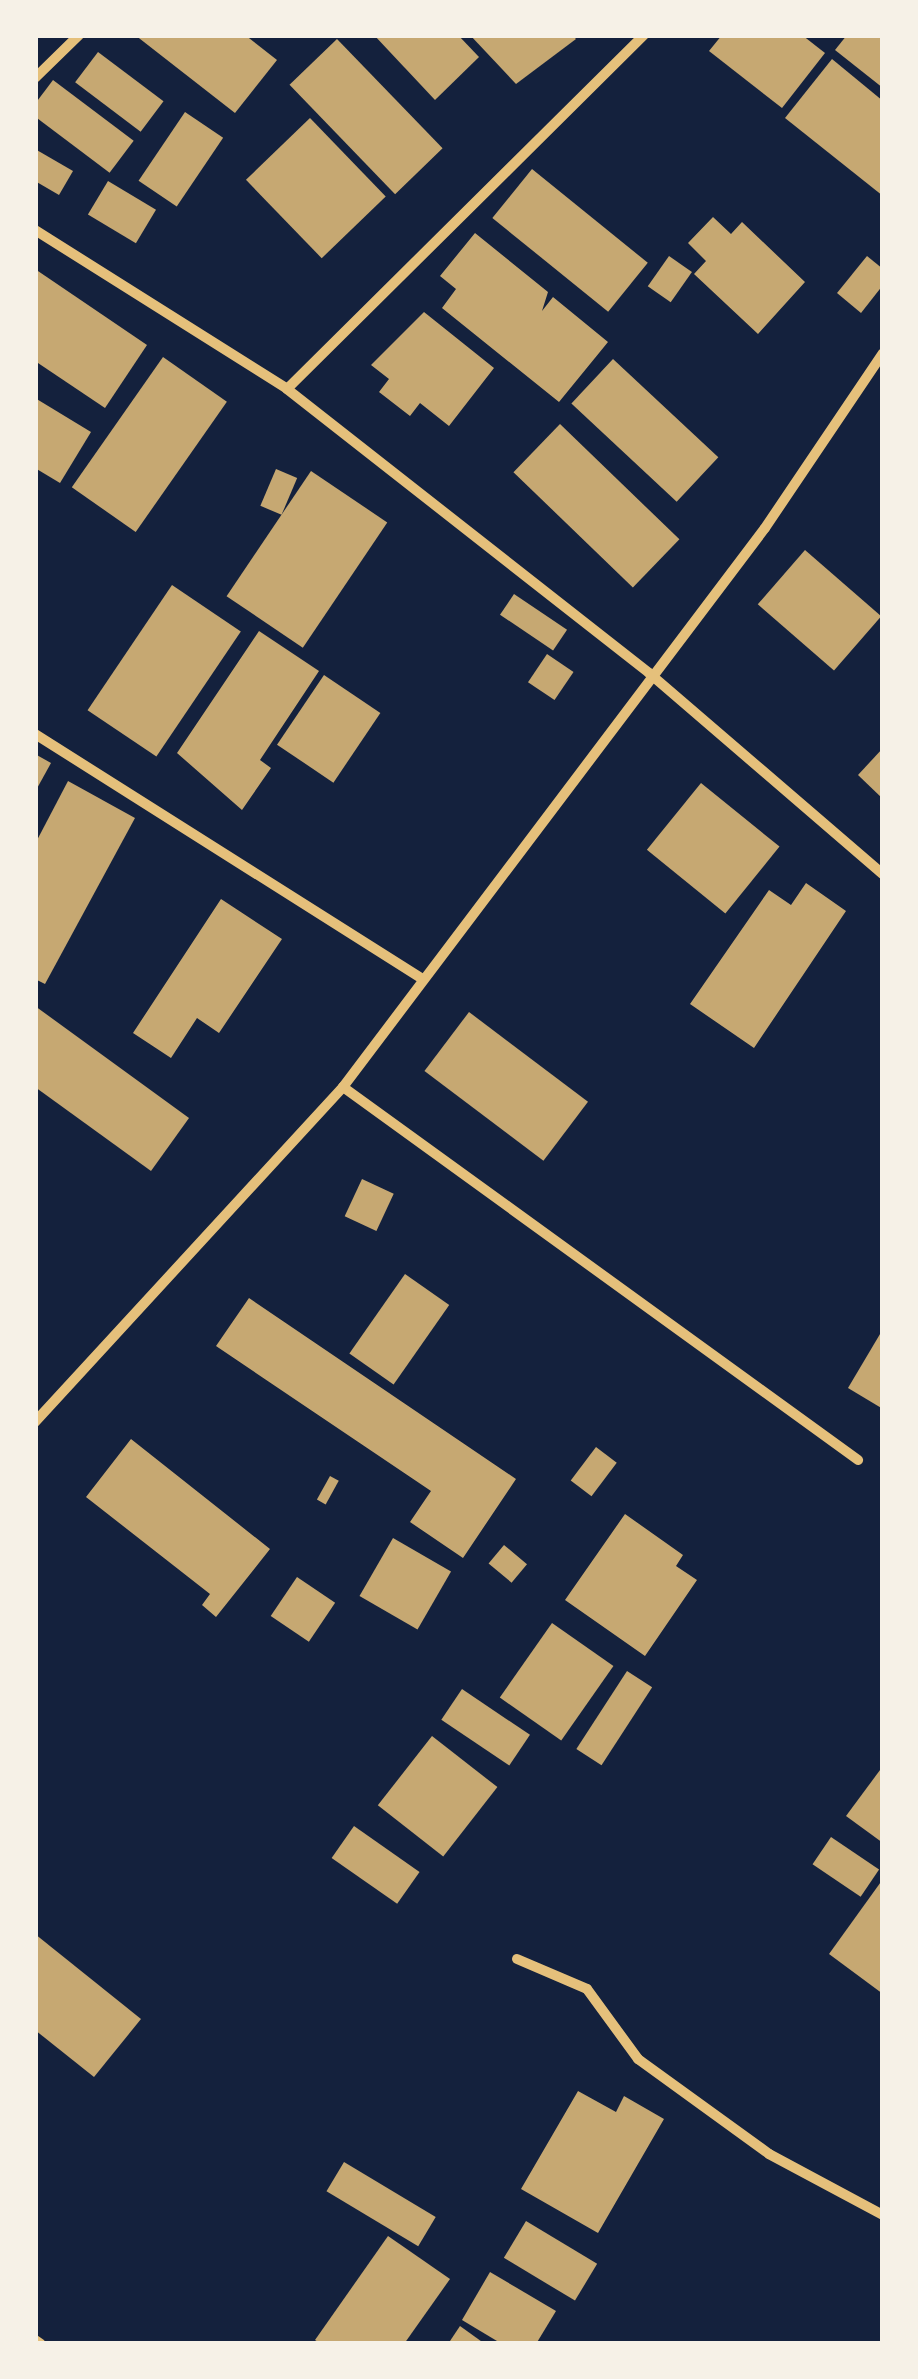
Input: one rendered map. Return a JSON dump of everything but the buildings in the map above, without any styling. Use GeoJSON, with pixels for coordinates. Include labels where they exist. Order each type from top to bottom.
{"type":"FeatureCollection","features":[{"type":"Feature","properties":{"kind":"street"},"geometry":{"type":"LineString","coordinates":[[35,78],[80,35]]}},
{"type":"Feature","properties":{"kind":"street"},"geometry":{"type":"LineString","coordinates":[[288,390],[644,35]]}},
{"type":"Feature","properties":{"kind":"street"},"geometry":{"type":"LineString","coordinates":[[35,230],[288,390],[650,673],[883,874]]}},
{"type":"Feature","properties":{"kind":"street"},"geometry":{"type":"LineString","coordinates":[[35,1422],[343,1087],[650,673],[765,528],[883,353]]}},
{"type":"Feature","properties":{"kind":"street"},"geometry":{"type":"LineString","coordinates":[[35,734],[423,979]]}},
{"type":"Feature","properties":{"kind":"street"},"geometry":{"type":"LineString","coordinates":[[343,1087],[858,1460]]}},
{"type":"Feature","properties":{"kind":"street"},"geometry":{"type":"LineString","coordinates":[[517,1960],[587,1989],[638,2058],[769,2154],[883,2214]]}}]}
